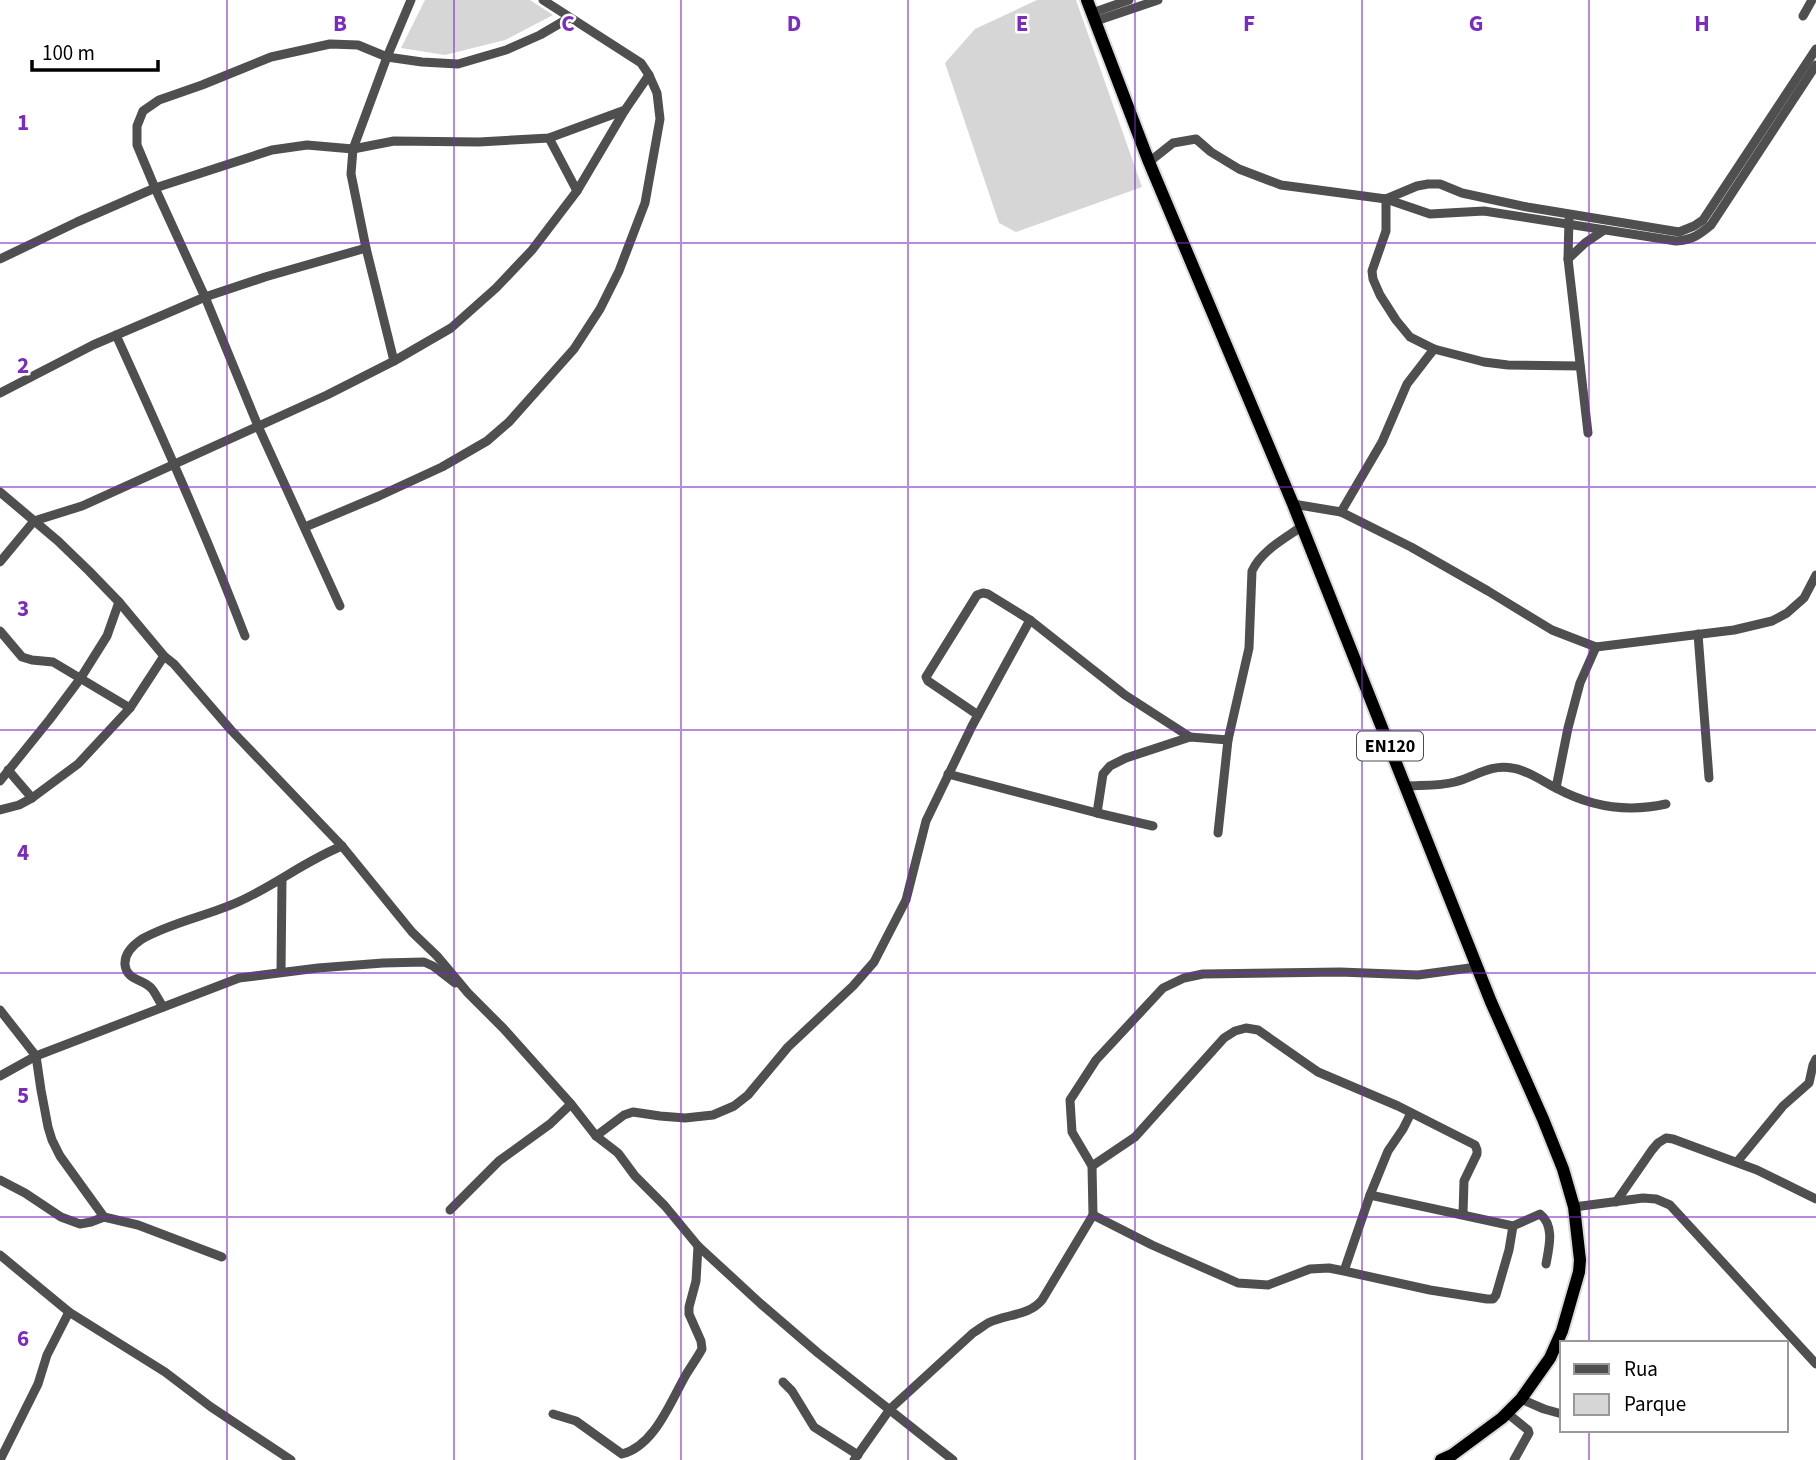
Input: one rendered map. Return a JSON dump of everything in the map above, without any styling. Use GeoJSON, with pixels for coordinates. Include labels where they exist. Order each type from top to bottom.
{"type":"FeatureCollection","features":[{"type":"Feature","properties":{"kind":"highway","name":"EN120"},"geometry":{"type":"LineString","coordinates":[[1087,0],[1149,162],[1293,504],[1477,967],[1543,1119],[1563,1170],[1574,1208],[1580,1260],[1575,1290],[1554,1350],[1521,1399],[1496,1424],[1441,1460]]}},
{"type":"Feature","properties":{"kind":"street"},"geometry":{"type":"LineString","coordinates":[[394,361],[351,174],[354,149],[411,0]]}},
{"type":"Feature","properties":{"kind":"street"},"geometry":{"type":"LineString","coordinates":[[305,527],[429,473],[487,441],[509,422],[574,349],[600,309],[619,271],[645,203],[660,119],[657,93],[641,63],[543,0]]}},
{"type":"Feature","properties":{"kind":"street"},"geometry":{"type":"LineString","coordinates":[[1094,17],[1129,0]]}},
{"type":"Feature","properties":{"kind":"street"},"geometry":{"type":"LineString","coordinates":[[1094,17],[1157,0]]}},
{"type":"Feature","properties":{"kind":"street"},"geometry":{"type":"LineString","coordinates":[[1803,16],[1812,0]]}},
{"type":"Feature","properties":{"kind":"street"},"geometry":{"type":"LineString","coordinates":[[340,606],[258,426],[205,297],[155,188],[137,145],[137,126],[143,111],[159,100],[271,57],[330,44],[358,45],[387,57],[458,64],[506,50],[569,18]]}},
{"type":"Feature","properties":{"kind":"street"},"geometry":{"type":"LineString","coordinates":[[1149,162],[1173,143],[1196,139],[1210,152],[1239,169],[1281,185],[1386,199],[1430,214],[1484,211],[1569,219],[1691,239],[1698,236],[1777,115],[1816,49]]}},
{"type":"Feature","properties":{"kind":"street"},"geometry":{"type":"LineString","coordinates":[[1777,115],[1816,65]]}},
{"type":"Feature","properties":{"kind":"street"},"geometry":{"type":"LineString","coordinates":[[0,562],[34,521],[82,506],[327,395],[451,328],[496,288],[532,250],[577,191],[649,75]]}},
{"type":"Feature","properties":{"kind":"street"},"geometry":{"type":"LineString","coordinates":[[0,259],[155,188],[272,150],[307,145],[354,149],[394,141],[479,142],[549,138],[625,110]]}},
{"type":"Feature","properties":{"kind":"street"},"geometry":{"type":"LineString","coordinates":[[549,138],[577,191]]}},
{"type":"Feature","properties":{"kind":"street"},"geometry":{"type":"LineString","coordinates":[[1386,199],[1417,186],[1440,184],[1462,193],[1604,230],[1677,236]]}},
{"type":"Feature","properties":{"kind":"street"},"geometry":{"type":"LineString","coordinates":[[1461,211],[1462,193]]}},
{"type":"Feature","properties":{"kind":"street"},"geometry":{"type":"LineString","coordinates":[[1386,199],[1386,231],[1372,271],[1373,279],[1385,304],[1410,337],[1434,349],[1484,362],[1580,366]]}},
{"type":"Feature","properties":{"kind":"street"},"geometry":{"type":"LineString","coordinates":[[1569,219],[1568,258],[1588,433]]}},
{"type":"Feature","properties":{"kind":"street"},"geometry":{"type":"LineString","coordinates":[[1568,258],[1604,230]]}},
{"type":"Feature","properties":{"kind":"street"},"geometry":{"type":"LineString","coordinates":[[0,393],[57,363],[205,297],[276,273],[366,248]]}},
{"type":"Feature","properties":{"kind":"street"},"geometry":{"type":"LineString","coordinates":[[117,335],[226,585],[245,636]]}},
{"type":"Feature","properties":{"kind":"street"},"geometry":{"type":"LineString","coordinates":[[1341,512],[1382,443],[1407,384],[1434,349]]}},
{"type":"Feature","properties":{"kind":"street"},"geometry":{"type":"LineString","coordinates":[[0,492],[58,541],[119,602],[231,730],[342,846],[412,932],[503,1028],[596,1136],[618,1153],[635,1176],[665,1206],[698,1246],[818,1353],[953,1460]]}},
{"type":"Feature","properties":{"kind":"street"},"geometry":{"type":"LineString","coordinates":[[1293,504],[1341,512],[1411,547],[1552,630],[1595,647],[1734,630],[1772,621],[1787,613],[1804,598],[1816,575]]}},
{"type":"Feature","properties":{"kind":"street"},"geometry":{"type":"LineString","coordinates":[[1218,833],[1228,740],[1249,648],[1252,571],[1264,554],[1301,527]]}},
{"type":"Feature","properties":{"kind":"street"},"geometry":{"type":"LineString","coordinates":[[978,715],[926,677],[977,595],[983,593],[1030,620],[1125,695],[1190,737]]}},
{"type":"Feature","properties":{"kind":"street"},"geometry":{"type":"LineString","coordinates":[[0,781],[80,679],[107,636],[119,602]]}},
{"type":"Feature","properties":{"kind":"street"},"geometry":{"type":"LineString","coordinates":[[596,1136],[624,1115],[633,1112],[685,1118],[713,1115],[734,1107],[748,1095],[788,1047],[853,986],[874,962],[906,900],[926,821],[978,715],[1030,620]]}},
{"type":"Feature","properties":{"kind":"street"},"geometry":{"type":"LineString","coordinates":[[0,631],[22,657],[53,662],[130,708]]}},
{"type":"Feature","properties":{"kind":"street"},"geometry":{"type":"LineString","coordinates":[[1698,634],[1709,778]]}},
{"type":"Feature","properties":{"kind":"street"},"geometry":{"type":"LineString","coordinates":[[1556,788],[1580,683],[1595,647]]}},
{"type":"Feature","properties":{"kind":"street"},"geometry":{"type":"LineString","coordinates":[[0,810],[32,798],[78,764],[130,708],[164,656]]}},
{"type":"Feature","properties":{"kind":"street"},"geometry":{"type":"LineString","coordinates":[[1097,813],[1104,774],[1110,766],[1190,737],[1228,740]]}},
{"type":"Feature","properties":{"kind":"street"},"geometry":{"type":"LineString","coordinates":[[1406,786],[1455,782],[1501,766],[1516,768],[1581,801],[1601,806],[1648,808],[1666,804]]}},
{"type":"Feature","properties":{"kind":"street"},"geometry":{"type":"LineString","coordinates":[[8,770],[32,798]]}},
{"type":"Feature","properties":{"kind":"street"},"geometry":{"type":"LineString","coordinates":[[948,774],[1153,826]]}},
{"type":"Feature","properties":{"kind":"street"},"geometry":{"type":"LineString","coordinates":[[163,1007],[148,985],[129,974],[125,964],[130,948],[169,926],[238,902],[342,846]]}},
{"type":"Feature","properties":{"kind":"street"},"geometry":{"type":"LineString","coordinates":[[281,972],[282,880]]}},
{"type":"Feature","properties":{"kind":"street"},"geometry":{"type":"LineString","coordinates":[[0,1076],[36,1056],[239,978],[383,962],[424,962],[468,993]]}},
{"type":"Feature","properties":{"kind":"street"},"geometry":{"type":"LineString","coordinates":[[783,1382],[792,1391],[814,1427],[856,1457],[890,1409],[973,1333],[988,1323],[1029,1311],[1037,1306],[1093,1215],[1093,1167],[1072,1132],[1070,1100],[1096,1060],[1163,988],[1184,978],[1203,974],[1339,972],[1418,975],[1477,967]]}},
{"type":"Feature","properties":{"kind":"street"},"geometry":{"type":"LineString","coordinates":[[0,1010],[36,1056],[52,1140],[60,1156],[104,1217]]}},
{"type":"Feature","properties":{"kind":"street"},"geometry":{"type":"LineString","coordinates":[[1093,1167],[1135,1137],[1224,1038],[1246,1028],[1258,1030],[1318,1072],[1411,1113],[1476,1147],[1477,1154],[1464,1181],[1463,1214]]}},
{"type":"Feature","properties":{"kind":"street"},"geometry":{"type":"LineString","coordinates":[[1737,1162],[1783,1106],[1810,1083],[1816,1059]]}},
{"type":"Feature","properties":{"kind":"street"},"geometry":{"type":"LineString","coordinates":[[450,1210],[499,1161],[550,1124],[571,1104]]}},
{"type":"Feature","properties":{"kind":"street"},"geometry":{"type":"LineString","coordinates":[[1343,1271],[1388,1151],[1411,1113]]}},
{"type":"Feature","properties":{"kind":"street"},"geometry":{"type":"LineString","coordinates":[[1616,1202],[1652,1150],[1666,1138],[1757,1170],[1816,1199]]}},
{"type":"Feature","properties":{"kind":"street"},"geometry":{"type":"LineString","coordinates":[[0,1180],[61,1217],[79,1224],[104,1217],[138,1225],[222,1257]]}},
{"type":"Feature","properties":{"kind":"street"},"geometry":{"type":"LineString","coordinates":[[1370,1195],[1513,1226],[1540,1214],[1544,1216],[1549,1227],[1546,1264]]}},
{"type":"Feature","properties":{"kind":"street"},"geometry":{"type":"LineString","coordinates":[[1574,1208],[1643,1198],[1656,1199],[1670,1205],[1816,1364]]}},
{"type":"Feature","properties":{"kind":"street"},"geometry":{"type":"LineString","coordinates":[[1093,1215],[1152,1245],[1238,1283],[1268,1285],[1310,1269],[1329,1268],[1482,1299],[1493,1299],[1496,1294],[1513,1226]]}},
{"type":"Feature","properties":{"kind":"street"},"geometry":{"type":"LineString","coordinates":[[553,1414],[576,1421],[622,1454],[640,1445],[659,1424],[702,1349],[689,1314],[696,1281],[698,1246]]}},
{"type":"Feature","properties":{"kind":"street"},"geometry":{"type":"LineString","coordinates":[[0,1255],[69,1312],[165,1372],[211,1407],[291,1460]]}},
{"type":"Feature","properties":{"kind":"street"},"geometry":{"type":"LineString","coordinates":[[0,1460],[38,1384],[47,1355],[69,1312]]}},
{"type":"Feature","properties":{"kind":"street"},"geometry":{"type":"LineString","coordinates":[[1521,1399],[1560,1413]]}},
{"type":"Feature","properties":{"kind":"street"},"geometry":{"type":"LineString","coordinates":[[1507,1413],[1529,1433],[1514,1460]]}},
{"type":"Feature","properties":{"kind":"green space"},"geometry":{"type":"Polygon","coordinates":[[[425,0],[530,0],[553,15],[505,40],[445,55],[401,48],[425,0]]]}},
{"type":"Feature","properties":{"kind":"green space"},"geometry":{"type":"Polygon","coordinates":[[[1037,0],[1076,0],[1142,187],[1016,232],[999,223],[945,63],[975,29],[1037,0]]]}}]}
